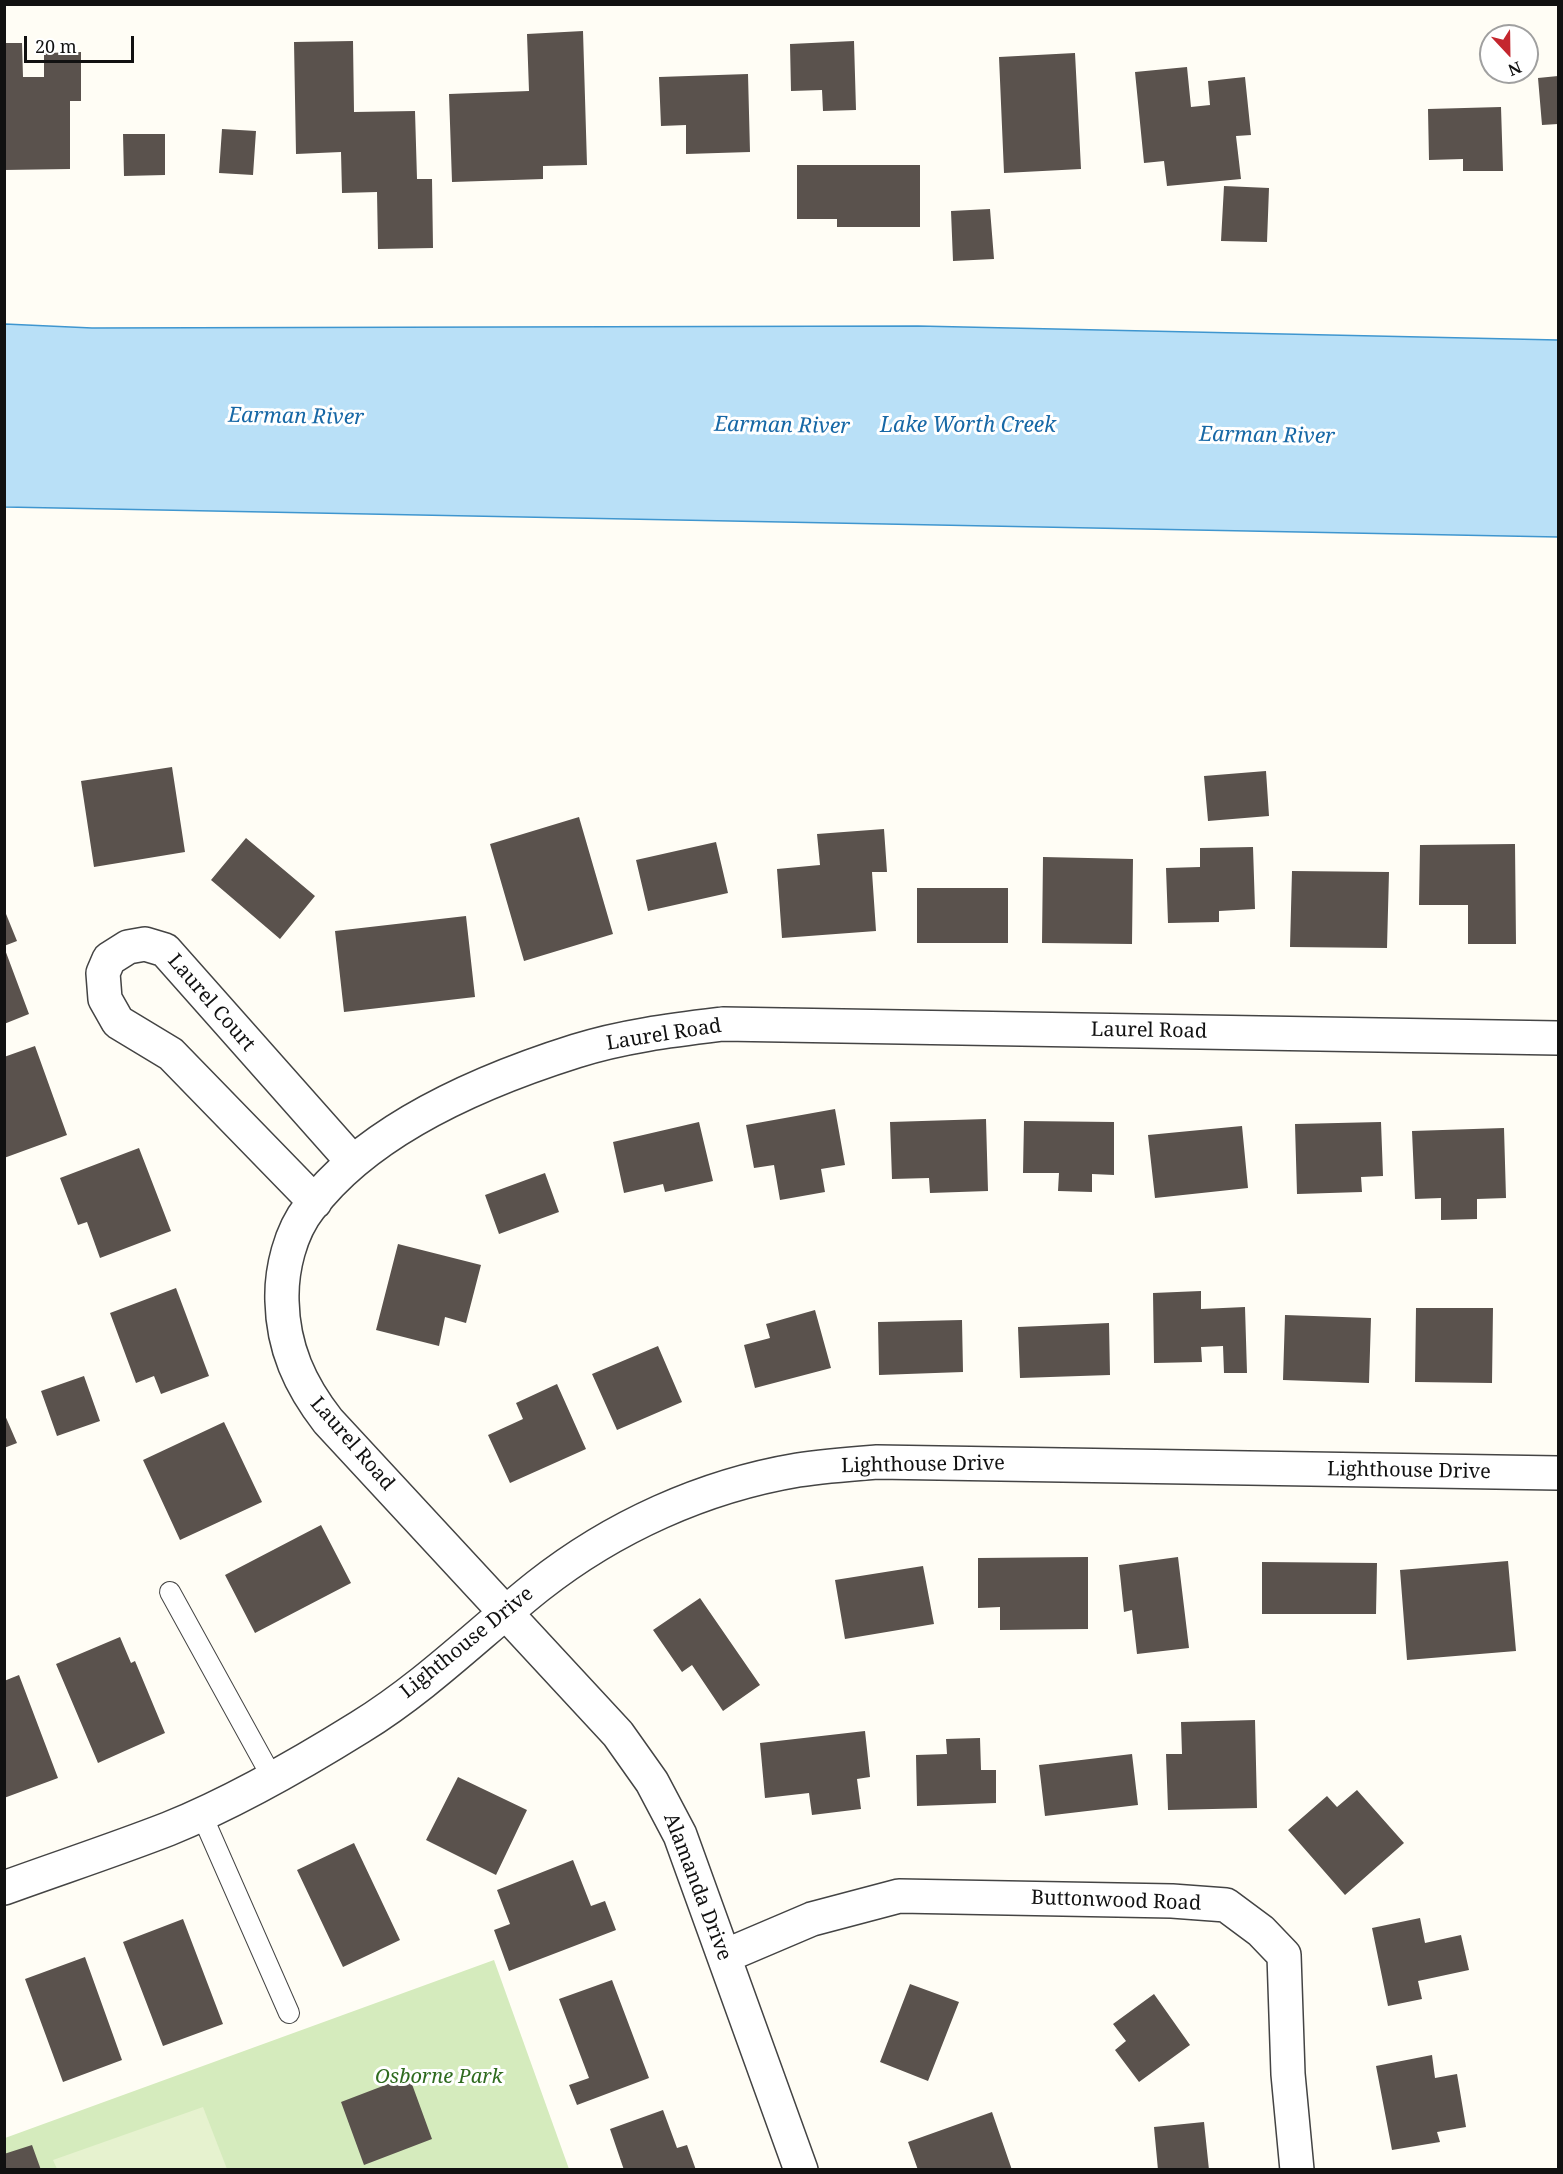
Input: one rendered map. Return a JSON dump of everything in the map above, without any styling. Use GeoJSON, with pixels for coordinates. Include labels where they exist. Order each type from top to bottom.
{"type":"FeatureCollection","features":[{"type":"Feature","properties":{"kind":"street","name":"Laurel Court"},"geometry":{"type":"LineString","coordinates":[[315,1202],[171,1054],[118,1022],[105,999],[103,974],[110,959],[128,947],[145,944],[165,950],[353,1162]]}},
{"type":"Feature","properties":{"kind":"street","name":"Laurel Road"},"geometry":{"type":"LineString","coordinates":[[506,1613],[328,1421],[296,1374],[284,1328],[282,1289],[286,1260],[295,1233],[315,1202],[353,1162],[415,1120],[494,1080],[578,1050],[664,1031],[723,1024],[1558,1038]]}},
{"type":"Feature","properties":{"kind":"street","name":"Lighthouse Drive"},"geometry":{"type":"LineString","coordinates":[[4,1888],[169,1828],[273,1779],[363,1726],[451,1661],[539,1585],[603,1541],[649,1516],[748,1480],[799,1470],[877,1462],[1558,1473]]}},
{"type":"Feature","properties":{"kind":"street","name":"Alamanda Drive"},"geometry":{"type":"LineString","coordinates":[[506,1613],[618,1734],[652,1782],[680,1835],[801,2169]]}},
{"type":"Feature","properties":{"kind":"street","name":"Buttonwood Road"},"geometry":{"type":"LineString","coordinates":[[725,1956],[812,1919],[899,1896],[1172,1901],[1226,1905],[1261,1931],[1284,1956],[1288,2074],[1296,2169]]}},
{"type":"Feature","properties":{"kind":"lane"},"geometry":{"type":"LineString","coordinates":[[171,1592],[273,1779]]}},
{"type":"Feature","properties":{"kind":"lane"},"geometry":{"type":"LineString","coordinates":[[201,1813],[289,2013]]}},
{"type":"Feature","properties":{"kind":"green space","name":"Osborne Park"},"geometry":{"type":"Polygon","coordinates":[[[494,1960],[569,2169],[5,2170],[5,2138],[494,1960]]]}},
{"type":"Feature","properties":{"kind":"green space"},"geometry":{"type":"Polygon","coordinates":[[[203,2107],[227,2169],[57,2169],[53,2160],[203,2107]]]}},
{"type":"Feature","properties":{"kind":"water","name":"Lake Worth Creek"},"geometry":{"type":"Polygon","coordinates":[[[5,324],[92,328],[918,326],[1558,340],[1558,537],[5,507],[5,324]]]}},
{"type":"Feature","properties":{"kind":"building"},"geometry":{"type":"Polygon","coordinates":[[[583,31],[587,165],[543,166],[543,179],[452,182],[449,94],[529,91],[527,34],[583,31]]]}},
{"type":"Feature","properties":{"kind":"building"},"geometry":{"type":"Polygon","coordinates":[[[353,41],[354,112],[415,111],[417,179],[432,179],[433,248],[378,249],[377,192],[342,193],[341,152],[296,154],[294,42],[353,41]]]}},
{"type":"Feature","properties":{"kind":"building"},"geometry":{"type":"Polygon","coordinates":[[[854,41],[856,110],[823,111],[822,90],[791,91],[790,44],[854,41]]]}},
{"type":"Feature","properties":{"kind":"building"},"geometry":{"type":"Polygon","coordinates":[[[4,43],[22,43],[23,77],[44,77],[44,53],[81,52],[81,101],[70,101],[70,169],[4,170],[4,43]]]}},
{"type":"Feature","properties":{"kind":"building"},"geometry":{"type":"Polygon","coordinates":[[[1075,53],[1081,169],[1004,173],[999,57],[1075,53]]]}},
{"type":"Feature","properties":{"kind":"building"},"geometry":{"type":"Polygon","coordinates":[[[1187,67],[1191,107],[1210,105],[1208,81],[1245,77],[1251,135],[1236,136],[1241,179],[1167,186],[1164,161],[1144,163],[1135,72],[1187,67]]]}},
{"type":"Feature","properties":{"kind":"building"},"geometry":{"type":"Polygon","coordinates":[[[748,74],[750,152],[686,154],[686,125],[661,126],[659,77],[748,74]]]}},
{"type":"Feature","properties":{"kind":"building"},"geometry":{"type":"Polygon","coordinates":[[[1558,76],[1558,124],[1542,125],[1539,78],[1558,76]]]}},
{"type":"Feature","properties":{"kind":"building"},"geometry":{"type":"Polygon","coordinates":[[[1501,107],[1503,171],[1463,171],[1463,159],[1429,160],[1428,109],[1501,107]]]}},
{"type":"Feature","properties":{"kind":"building"},"geometry":{"type":"Polygon","coordinates":[[[222,129],[256,131],[253,175],[219,173],[222,129]]]}},
{"type":"Feature","properties":{"kind":"building"},"geometry":{"type":"Polygon","coordinates":[[[123,134],[165,134],[165,175],[124,176],[123,134]]]}},
{"type":"Feature","properties":{"kind":"building"},"geometry":{"type":"Polygon","coordinates":[[[797,165],[920,165],[920,227],[837,227],[837,219],[797,219],[797,165]]]}},
{"type":"Feature","properties":{"kind":"building"},"geometry":{"type":"Polygon","coordinates":[[[1224,186],[1269,188],[1267,242],[1221,241],[1224,186]]]}},
{"type":"Feature","properties":{"kind":"building"},"geometry":{"type":"Polygon","coordinates":[[[990,209],[994,259],[953,261],[951,211],[990,209]]]}},
{"type":"Feature","properties":{"kind":"building"},"geometry":{"type":"Polygon","coordinates":[[[172,767],[185,852],[94,867],[81,781],[172,767]]]}},
{"type":"Feature","properties":{"kind":"building"},"geometry":{"type":"Polygon","coordinates":[[[1266,771],[1269,816],[1208,821],[1204,776],[1266,771]]]}},
{"type":"Feature","properties":{"kind":"building"},"geometry":{"type":"Polygon","coordinates":[[[579,817],[613,934],[524,961],[490,844],[579,817]]]}},
{"type":"Feature","properties":{"kind":"building"},"geometry":{"type":"Polygon","coordinates":[[[884,829],[887,872],[872,872],[876,931],[782,938],[777,869],[820,865],[817,834],[884,829]]]}},
{"type":"Feature","properties":{"kind":"building"},"geometry":{"type":"Polygon","coordinates":[[[246,838],[315,896],[280,939],[211,880],[246,838]]]}},
{"type":"Feature","properties":{"kind":"building"},"geometry":{"type":"Polygon","coordinates":[[[716,842],[728,893],[648,911],[636,860],[716,842]]]}},
{"type":"Feature","properties":{"kind":"building"},"geometry":{"type":"Polygon","coordinates":[[[1515,844],[1516,944],[1468,944],[1468,905],[1419,905],[1420,845],[1515,844]]]}},
{"type":"Feature","properties":{"kind":"building"},"geometry":{"type":"Polygon","coordinates":[[[1253,847],[1255,909],[1219,911],[1219,922],[1168,923],[1166,868],[1200,867],[1200,848],[1253,847]]]}},
{"type":"Feature","properties":{"kind":"building"},"geometry":{"type":"Polygon","coordinates":[[[1043,857],[1133,859],[1132,944],[1042,943],[1043,857]]]}},
{"type":"Feature","properties":{"kind":"building"},"geometry":{"type":"Polygon","coordinates":[[[1292,871],[1389,872],[1387,948],[1290,947],[1292,871]]]}},
{"type":"Feature","properties":{"kind":"building"},"geometry":{"type":"Polygon","coordinates":[[[917,888],[1008,888],[1008,943],[917,943],[917,888]]]}},
{"type":"Feature","properties":{"kind":"building"},"geometry":{"type":"Polygon","coordinates":[[[4,909],[17,941],[4,946],[4,909]]]}},
{"type":"Feature","properties":{"kind":"building"},"geometry":{"type":"Polygon","coordinates":[[[466,916],[475,997],[344,1012],[335,931],[466,916]]]}},
{"type":"Feature","properties":{"kind":"building"},"geometry":{"type":"Polygon","coordinates":[[[4,947],[29,1014],[4,1024],[4,947]]]}},
{"type":"Feature","properties":{"kind":"building"},"geometry":{"type":"Polygon","coordinates":[[[35,1046],[67,1135],[4,1158],[4,1057],[35,1046]]]}},
{"type":"Feature","properties":{"kind":"building"},"geometry":{"type":"Polygon","coordinates":[[[835,1109],[845,1165],[821,1169],[825,1192],[780,1200],[774,1165],[754,1168],[746,1125],[835,1109]]]}},
{"type":"Feature","properties":{"kind":"building"},"geometry":{"type":"Polygon","coordinates":[[[986,1119],[988,1191],[930,1193],[929,1178],[892,1179],[890,1122],[986,1119]]]}},
{"type":"Feature","properties":{"kind":"building"},"geometry":{"type":"Polygon","coordinates":[[[1024,1121],[1114,1122],[1114,1175],[1092,1174],[1092,1192],[1058,1191],[1059,1173],[1023,1173],[1024,1121]]]}},
{"type":"Feature","properties":{"kind":"building"},"geometry":{"type":"Polygon","coordinates":[[[699,1122],[713,1181],[665,1192],[663,1184],[624,1193],[613,1142],[699,1122]]]}},
{"type":"Feature","properties":{"kind":"building"},"geometry":{"type":"Polygon","coordinates":[[[1381,1122],[1383,1176],[1361,1177],[1362,1192],[1297,1194],[1295,1124],[1381,1122]]]}},
{"type":"Feature","properties":{"kind":"building"},"geometry":{"type":"Polygon","coordinates":[[[1242,1126],[1248,1188],[1155,1198],[1148,1135],[1242,1126]]]}},
{"type":"Feature","properties":{"kind":"building"},"geometry":{"type":"Polygon","coordinates":[[[1504,1128],[1506,1198],[1477,1199],[1477,1219],[1441,1220],[1441,1198],[1415,1199],[1412,1131],[1504,1128]]]}},
{"type":"Feature","properties":{"kind":"building"},"geometry":{"type":"Polygon","coordinates":[[[139,1148],[171,1231],[100,1258],[87,1222],[78,1225],[60,1178],[139,1148]]]}},
{"type":"Feature","properties":{"kind":"building"},"geometry":{"type":"Polygon","coordinates":[[[545,1173],[559,1212],[499,1234],[485,1195],[545,1173]]]}},
{"type":"Feature","properties":{"kind":"building"},"geometry":{"type":"Polygon","coordinates":[[[398,1244],[481,1265],[466,1323],[445,1317],[439,1346],[376,1330],[398,1244]]]}},
{"type":"Feature","properties":{"kind":"building"},"geometry":{"type":"Polygon","coordinates":[[[176,1288],[209,1376],[161,1394],[154,1376],[136,1383],[110,1313],[176,1288]]]}},
{"type":"Feature","properties":{"kind":"building"},"geometry":{"type":"Polygon","coordinates":[[[1201,1291],[1201,1309],[1245,1307],[1247,1373],[1224,1373],[1223,1346],[1201,1347],[1202,1362],[1154,1363],[1153,1293],[1201,1291]]]}},
{"type":"Feature","properties":{"kind":"building"},"geometry":{"type":"Polygon","coordinates":[[[1416,1308],[1493,1308],[1492,1383],[1415,1382],[1416,1308]]]}},
{"type":"Feature","properties":{"kind":"building"},"geometry":{"type":"Polygon","coordinates":[[[815,1310],[831,1368],[755,1388],[744,1345],[770,1338],[766,1324],[815,1310]]]}},
{"type":"Feature","properties":{"kind":"building"},"geometry":{"type":"Polygon","coordinates":[[[1285,1315],[1371,1318],[1369,1383],[1283,1380],[1285,1315]]]}},
{"type":"Feature","properties":{"kind":"building"},"geometry":{"type":"Polygon","coordinates":[[[962,1320],[963,1372],[879,1375],[878,1322],[962,1320]]]}},
{"type":"Feature","properties":{"kind":"building"},"geometry":{"type":"Polygon","coordinates":[[[1109,1323],[1110,1375],[1020,1378],[1018,1327],[1109,1323]]]}},
{"type":"Feature","properties":{"kind":"building"},"geometry":{"type":"Polygon","coordinates":[[[658,1346],[682,1402],[617,1430],[592,1374],[658,1346]]]}},
{"type":"Feature","properties":{"kind":"building"},"geometry":{"type":"Polygon","coordinates":[[[84,1376],[100,1421],[57,1436],[41,1391],[84,1376]]]}},
{"type":"Feature","properties":{"kind":"building"},"geometry":{"type":"Polygon","coordinates":[[[557,1384],[586,1449],[510,1483],[488,1435],[523,1419],[516,1403],[557,1384]]]}},
{"type":"Feature","properties":{"kind":"building"},"geometry":{"type":"Polygon","coordinates":[[[4,1413],[17,1443],[4,1448],[4,1413]]]}},
{"type":"Feature","properties":{"kind":"building"},"geometry":{"type":"Polygon","coordinates":[[[224,1422],[262,1502],[180,1540],[143,1460],[224,1422]]]}},
{"type":"Feature","properties":{"kind":"building"},"geometry":{"type":"Polygon","coordinates":[[[321,1525],[351,1583],[255,1633],[225,1575],[321,1525]]]}},
{"type":"Feature","properties":{"kind":"building"},"geometry":{"type":"Polygon","coordinates":[[[1088,1557],[1088,1629],[1000,1630],[1000,1607],[978,1608],[978,1558],[1088,1557]]]}},
{"type":"Feature","properties":{"kind":"building"},"geometry":{"type":"Polygon","coordinates":[[[1178,1557],[1189,1648],[1137,1654],[1132,1610],[1124,1612],[1119,1565],[1178,1557]]]}},
{"type":"Feature","properties":{"kind":"building"},"geometry":{"type":"Polygon","coordinates":[[[1508,1561],[1516,1651],[1407,1660],[1400,1570],[1508,1561]]]}},
{"type":"Feature","properties":{"kind":"building"},"geometry":{"type":"Polygon","coordinates":[[[1262,1562],[1377,1563],[1376,1614],[1262,1614],[1262,1562]]]}},
{"type":"Feature","properties":{"kind":"building"},"geometry":{"type":"Polygon","coordinates":[[[923,1566],[934,1624],[845,1639],[835,1580],[923,1566]]]}},
{"type":"Feature","properties":{"kind":"building"},"geometry":{"type":"Polygon","coordinates":[[[700,1598],[760,1685],[723,1711],[692,1665],[682,1672],[653,1630],[700,1598]]]}},
{"type":"Feature","properties":{"kind":"building"},"geometry":{"type":"Polygon","coordinates":[[[120,1637],[131,1663],[135,1661],[165,1733],[98,1763],[56,1664],[120,1637]]]}},
{"type":"Feature","properties":{"kind":"building"},"geometry":{"type":"Polygon","coordinates":[[[19,1675],[58,1778],[4,1798],[4,1681],[19,1675]]]}},
{"type":"Feature","properties":{"kind":"building"},"geometry":{"type":"Polygon","coordinates":[[[1255,1720],[1257,1808],[1168,1810],[1166,1754],[1182,1754],[1181,1722],[1255,1720]]]}},
{"type":"Feature","properties":{"kind":"building"},"geometry":{"type":"Polygon","coordinates":[[[865,1731],[870,1777],[857,1779],[861,1809],[812,1815],[809,1793],[765,1798],[760,1743],[865,1731]]]}},
{"type":"Feature","properties":{"kind":"building"},"geometry":{"type":"Polygon","coordinates":[[[980,1738],[981,1770],[996,1770],[996,1803],[917,1806],[916,1755],[947,1754],[946,1739],[980,1738]]]}},
{"type":"Feature","properties":{"kind":"building"},"geometry":{"type":"Polygon","coordinates":[[[1132,1754],[1138,1805],[1045,1816],[1039,1765],[1132,1754]]]}},
{"type":"Feature","properties":{"kind":"building"},"geometry":{"type":"Polygon","coordinates":[[[458,1777],[527,1810],[496,1875],[426,1840],[458,1777]]]}},
{"type":"Feature","properties":{"kind":"building"},"geometry":{"type":"Polygon","coordinates":[[[1357,1790],[1404,1843],[1345,1895],[1288,1830],[1327,1796],[1337,1807],[1357,1790]]]}},
{"type":"Feature","properties":{"kind":"building"},"geometry":{"type":"Polygon","coordinates":[[[354,1843],[400,1940],[343,1967],[297,1870],[354,1843]]]}},
{"type":"Feature","properties":{"kind":"building"},"geometry":{"type":"Polygon","coordinates":[[[573,1860],[591,1906],[605,1901],[616,1930],[509,1971],[494,1930],[510,1924],[497,1890],[573,1860]]]}},
{"type":"Feature","properties":{"kind":"building"},"geometry":{"type":"Polygon","coordinates":[[[1420,1918],[1425,1943],[1461,1935],[1469,1970],[1418,1981],[1422,1999],[1388,2006],[1372,1928],[1420,1918]]]}},
{"type":"Feature","properties":{"kind":"building"},"geometry":{"type":"Polygon","coordinates":[[[183,1919],[223,2024],[163,2046],[123,1942],[183,1919]]]}},
{"type":"Feature","properties":{"kind":"building"},"geometry":{"type":"Polygon","coordinates":[[[85,1957],[122,2060],[63,2082],[25,1979],[85,1957]]]}},
{"type":"Feature","properties":{"kind":"building"},"geometry":{"type":"Polygon","coordinates":[[[612,1980],[649,2078],[577,2105],[569,2085],[589,2078],[559,1999],[612,1980]]]}},
{"type":"Feature","properties":{"kind":"building"},"geometry":{"type":"Polygon","coordinates":[[[910,1984],[959,2002],[928,2081],[880,2062],[910,1984]]]}},
{"type":"Feature","properties":{"kind":"building"},"geometry":{"type":"Polygon","coordinates":[[[1154,1994],[1190,2045],[1139,2082],[1115,2050],[1126,2041],[1113,2024],[1154,1994]]]}},
{"type":"Feature","properties":{"kind":"building"},"geometry":{"type":"Polygon","coordinates":[[[1432,2055],[1435,2078],[1457,2074],[1466,2127],[1437,2132],[1440,2142],[1392,2150],[1376,2066],[1432,2055]]]}},
{"type":"Feature","properties":{"kind":"building"},"geometry":{"type":"Polygon","coordinates":[[[409,2076],[432,2139],[364,2165],[341,2102],[409,2076]]]}},
{"type":"Feature","properties":{"kind":"building"},"geometry":{"type":"Polygon","coordinates":[[[663,2110],[677,2148],[687,2145],[696,2170],[624,2170],[610,2129],[663,2110]]]}},
{"type":"Feature","properties":{"kind":"building"},"geometry":{"type":"Polygon","coordinates":[[[992,2112],[1012,2170],[918,2170],[908,2142],[992,2112]]]}},
{"type":"Feature","properties":{"kind":"building"},"geometry":{"type":"Polygon","coordinates":[[[1204,2122],[1209,2170],[1158,2170],[1154,2127],[1204,2122]]]}},
{"type":"Feature","properties":{"kind":"building"},"geometry":{"type":"Polygon","coordinates":[[[32,2145],[41,2170],[4,2170],[4,2154],[32,2145]]]}},
{"type":"Feature","properties":{"kind":"water label","name":"Earman River"},"geometry":{"type":"Point","coordinates":[296,417]}},
{"type":"Feature","properties":{"kind":"water label","name":"Earman River"},"geometry":{"type":"Point","coordinates":[782,426]}},
{"type":"Feature","properties":{"kind":"water label","name":"Earman River"},"geometry":{"type":"Point","coordinates":[1267,436]}}]}
